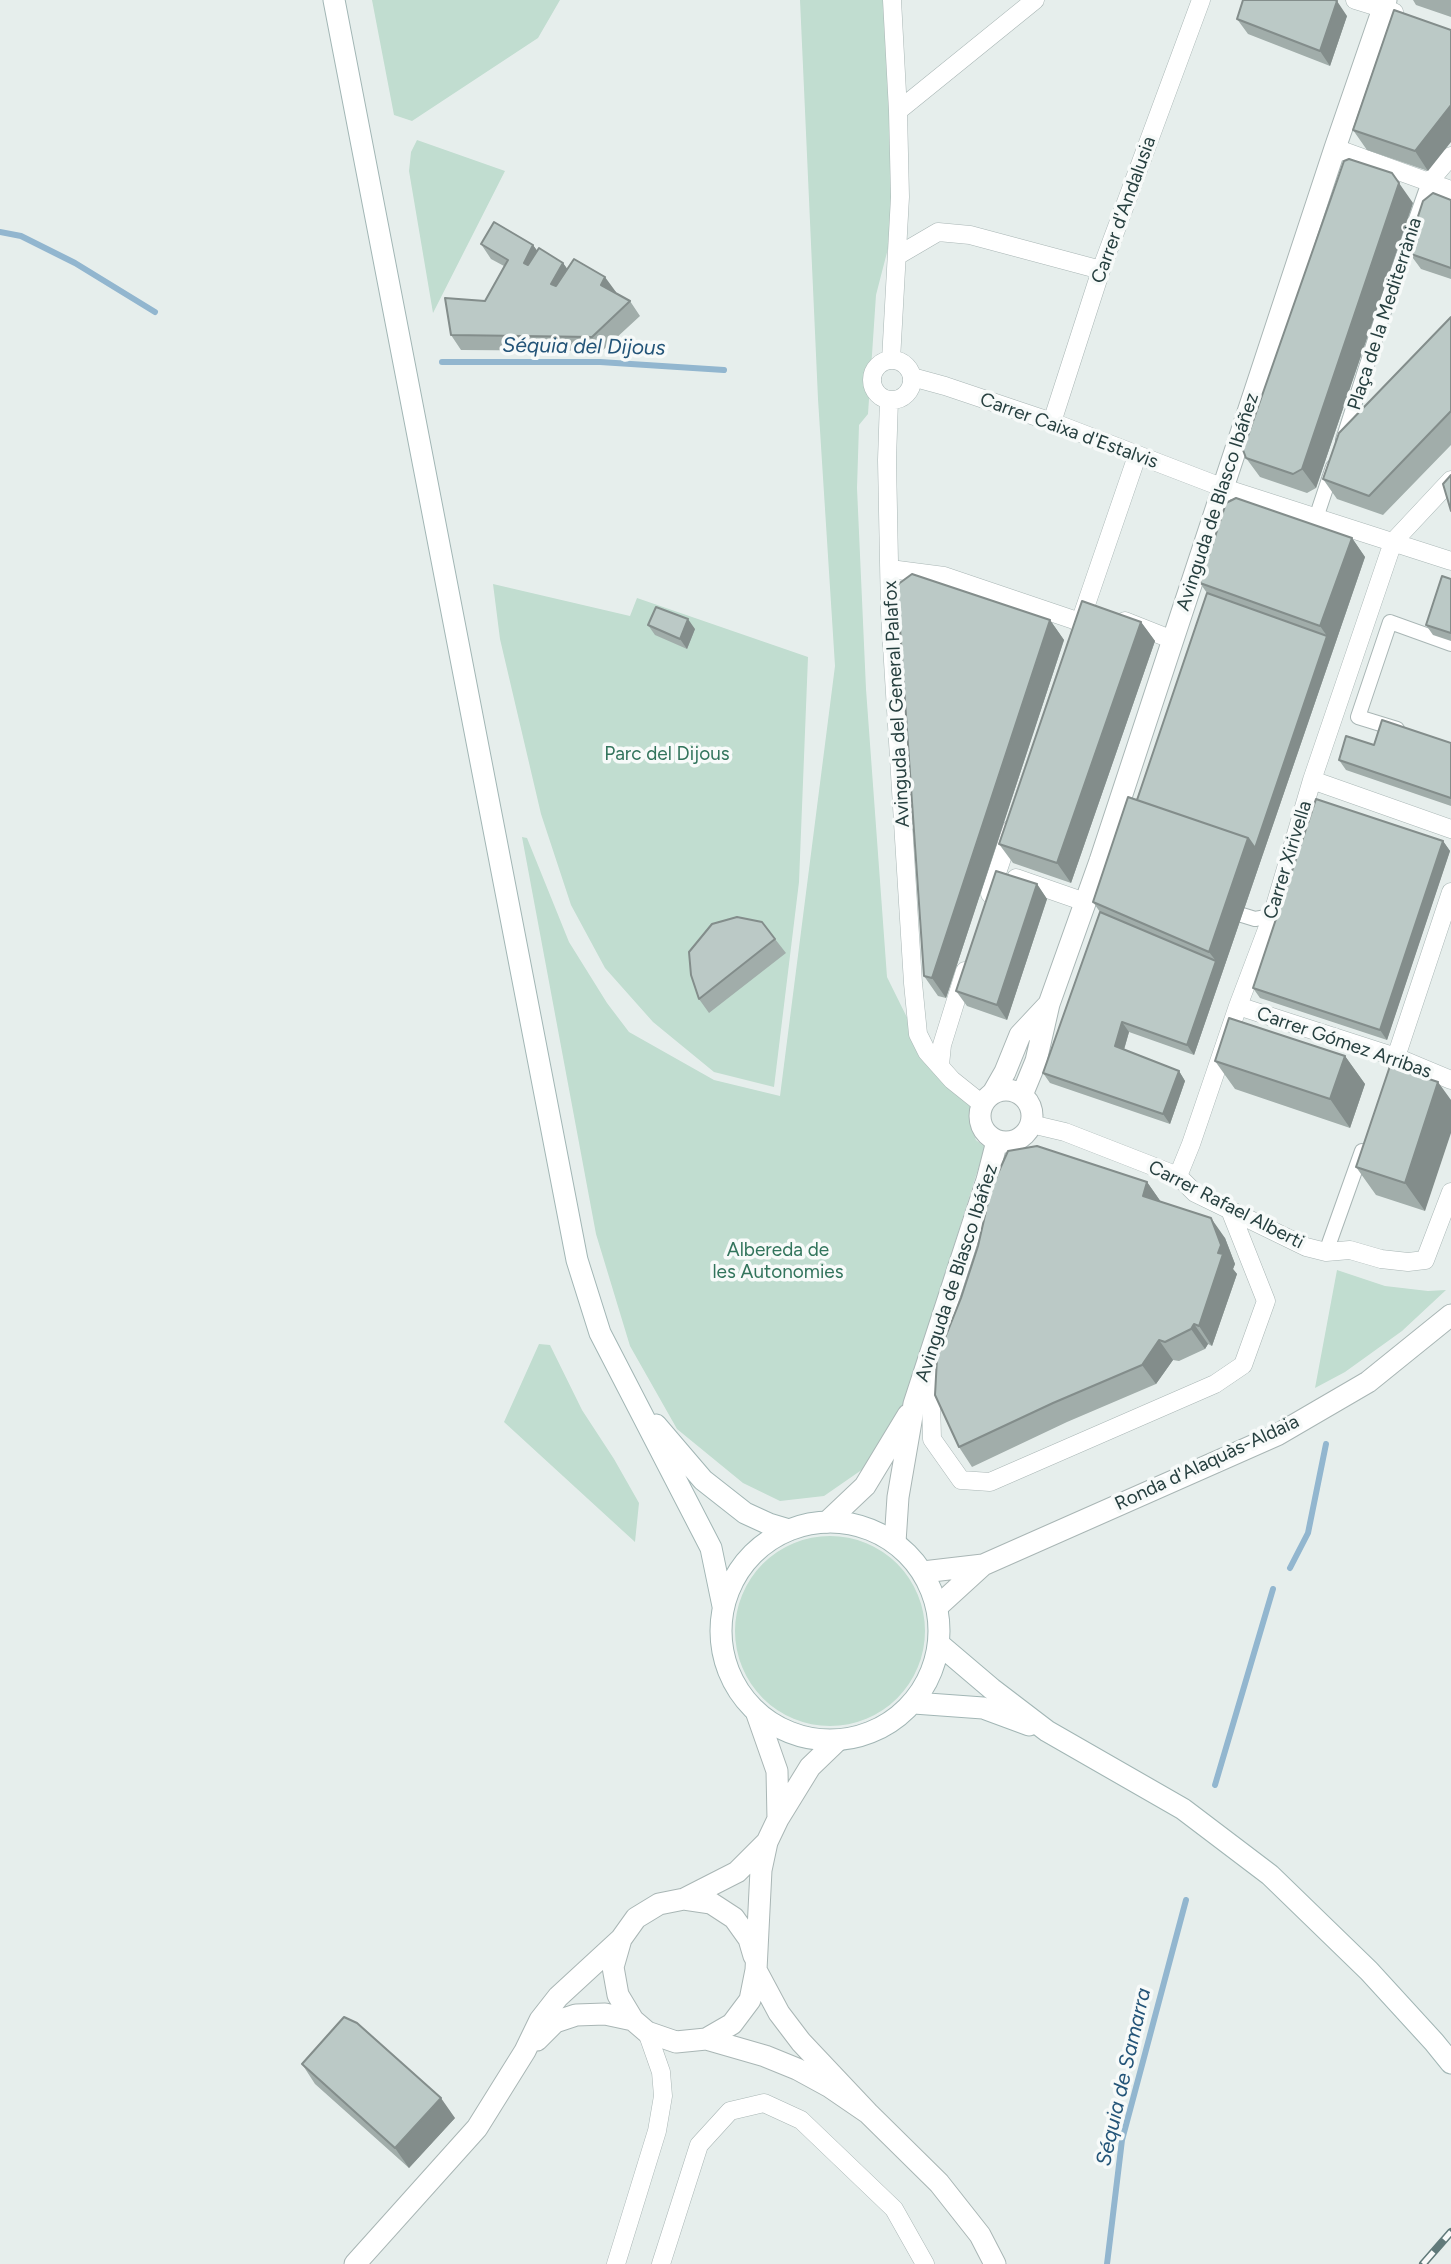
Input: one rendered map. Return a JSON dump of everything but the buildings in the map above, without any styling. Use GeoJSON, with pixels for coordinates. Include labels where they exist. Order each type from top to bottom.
{"type":"FeatureCollection","features":[{"type":"Feature","properties":{"kind":"street"},"geometry":{"type":"LineString","coordinates":[[334,0],[577,1260],[600,1333],[711,1548],[723,1606],[721,1640],[724,1661],[743,1699],[757,1714],[775,1727],[815,1740],[837,1741],[879,1729],[914,1703],[931,1675],[939,1644],[937,1607],[923,1572],[895,1542],[863,1526],[827,1522],[789,1530],[759,1548],[737,1574],[723,1606]]}},
{"type":"Feature","properties":{"kind":"street"},"geometry":{"type":"LineString","coordinates":[[891,360],[900,197],[892,0]]}},
{"type":"Feature","properties":{"kind":"street"},"geometry":{"type":"LineString","coordinates":[[898,111],[1035,0]]}},
{"type":"Feature","properties":{"kind":"street","name":"Carrer d'Andalusia"},"geometry":{"type":"LineString","coordinates":[[1052,422],[1101,270],[1201,0]]}},
{"type":"Feature","properties":{"kind":"street"},"geometry":{"type":"LineString","coordinates":[[1355,0],[1384,4],[1405,16]]}},
{"type":"Feature","properties":{"kind":"street","name":"Avinguda de Blasco Ibáñez"},"geometry":{"type":"LineString","coordinates":[[1022,1095],[1035,1061],[1049,1004],[1086,902],[1105,863],[1173,640],[1384,4]]}},
{"type":"Feature","properties":{"kind":"street"},"geometry":{"type":"LineString","coordinates":[[1335,148],[1451,190]]}},
{"type":"Feature","properties":{"kind":"street"},"geometry":{"type":"LineString","coordinates":[[1429,182],[1451,156]]}},
{"type":"Feature","properties":{"kind":"street","name":"Plaça de la Mediterrània"},"geometry":{"type":"LineString","coordinates":[[1316,518],[1429,182]]}},
{"type":"Feature","properties":{"kind":"street"},"geometry":{"type":"LineString","coordinates":[[897,256],[938,232],[970,235],[1101,270]]}},
{"type":"Feature","properties":{"kind":"street"},"geometry":{"type":"LineString","coordinates":[[891,360],[905,365],[912,377],[911,387],[899,400],[889,400],[876,392],[872,382],[877,367],[891,360]]}},
{"type":"Feature","properties":{"kind":"street","name":"Carrer Caixa d'Estalvis"},"geometry":{"type":"LineString","coordinates":[[912,377],[1052,422],[1223,488],[1451,561]]}},
{"type":"Feature","properties":{"kind":"street","name":"Avinguda del General Palafox"},"geometry":{"type":"LineString","coordinates":[[889,400],[887,460],[890,613],[918,1034],[927,1052],[960,1088],[988,1098]]}},
{"type":"Feature","properties":{"kind":"street","name":"Plaça de la Mediterrània"},"geometry":{"type":"LineString","coordinates":[[1342,445],[1366,420]]}},
{"type":"Feature","properties":{"kind":"street"},"geometry":{"type":"LineString","coordinates":[[1090,618],[1137,456]]}},
{"type":"Feature","properties":{"kind":"street"},"geometry":{"type":"LineString","coordinates":[[1393,542],[1451,480]]}},
{"type":"Feature","properties":{"kind":"street","name":"Carrer Xirivella"},"geometry":{"type":"LineString","coordinates":[[1178,1177],[1272,916],[1312,780],[1393,542]]}},
{"type":"Feature","properties":{"kind":"street"},"geometry":{"type":"LineString","coordinates":[[890,569],[944,576],[1173,640]]}},
{"type":"Feature","properties":{"kind":"street"},"geometry":{"type":"LineString","coordinates":[[1415,735],[1358,717],[1390,622],[1451,644]]}},
{"type":"Feature","properties":{"kind":"street"},"geometry":{"type":"LineString","coordinates":[[1312,780],[1451,829]]}},
{"type":"Feature","properties":{"kind":"street"},"geometry":{"type":"LineString","coordinates":[[985,910],[1019,806]]}},
{"type":"Feature","properties":{"kind":"street"},"geometry":{"type":"LineString","coordinates":[[998,871],[1086,902]]}},
{"type":"Feature","properties":{"kind":"street"},"geometry":{"type":"LineString","coordinates":[[1393,1064],[1451,892]]}},
{"type":"Feature","properties":{"kind":"street"},"geometry":{"type":"LineString","coordinates":[[1242,915],[1255,919],[1272,916]]}},
{"type":"Feature","properties":{"kind":"street"},"geometry":{"type":"LineString","coordinates":[[940,1065],[942,1045],[972,949]]}},
{"type":"Feature","properties":{"kind":"street","name":"Avinguda de Blasco Ibáñez"},"geometry":{"type":"LineString","coordinates":[[988,1098],[1005,1072],[1020,1035],[1049,1004]]}},
{"type":"Feature","properties":{"kind":"street","name":"Carrer Gómez Arribas"},"geometry":{"type":"LineString","coordinates":[[1238,1006],[1393,1064],[1451,1080]]}},
{"type":"Feature","properties":{"kind":"street"},"geometry":{"type":"LineString","coordinates":[[916,1008],[929,1016],[939,1018],[951,1014]]}},
{"type":"Feature","properties":{"kind":"street"},"geometry":{"type":"LineString","coordinates":[[1005,1089],[1022,1095],[1031,1107],[1031,1124],[1025,1135],[1009,1143],[987,1135],[982,1129],[979,1112],[988,1098],[1005,1089]]}},
{"type":"Feature","properties":{"kind":"street","name":"Carrer Rafael Alberti"},"geometry":{"type":"LineString","coordinates":[[1031,1124],[1065,1132],[1178,1177],[1195,1193],[1306,1247],[1325,1252],[1350,1250],[1381,1259],[1408,1262],[1425,1259],[1451,1192]]}},
{"type":"Feature","properties":{"kind":"street"},"geometry":{"type":"LineString","coordinates":[[1325,1252],[1368,1135]]}},
{"type":"Feature","properties":{"kind":"street","name":"Avinguda de Blasco Ibáñez"},"geometry":{"type":"LineString","coordinates":[[895,1542],[898,1497],[915,1404],[998,1141]]}},
{"type":"Feature","properties":{"kind":"street"},"geometry":{"type":"LineString","coordinates":[[930,1359],[932,1439],[961,1480],[990,1482],[1215,1384],[1243,1365],[1266,1301],[1230,1210]]}},
{"type":"Feature","properties":{"kind":"street","name":"Ronda d'Alaquàs-Aldaia"},"geometry":{"type":"LineString","coordinates":[[983,1565],[1277,1435],[1368,1382],[1451,1315]]}},
{"type":"Feature","properties":{"kind":"street"},"geometry":{"type":"LineString","coordinates":[[638,1404],[703,1480],[745,1513],[789,1530]]}},
{"type":"Feature","properties":{"kind":"street","name":"Avinguda de Blasco Ibáñez"},"geometry":{"type":"LineString","coordinates":[[827,1522],[865,1486],[915,1404]]}},
{"type":"Feature","properties":{"kind":"street"},"geometry":{"type":"LineString","coordinates":[[923,1572],[983,1565]]}},
{"type":"Feature","properties":{"kind":"street"},"geometry":{"type":"LineString","coordinates":[[937,1607],[983,1565]]}},
{"type":"Feature","properties":{"kind":"street"},"geometry":{"type":"LineString","coordinates":[[939,1644],[992,1689],[1048,1731],[1183,1809],[1270,1875],[1368,1971],[1451,2063]]}},
{"type":"Feature","properties":{"kind":"street"},"geometry":{"type":"LineString","coordinates":[[914,1703],[983,1709],[1048,1731]]}},
{"type":"Feature","properties":{"kind":"street"},"geometry":{"type":"LineString","coordinates":[[757,1714],[777,1771],[778,1819]]}},
{"type":"Feature","properties":{"kind":"street"},"geometry":{"type":"LineString","coordinates":[[706,2039],[732,2024],[750,2000],[756,1968],[761,1870],[767,1842],[810,1767],[837,1741]]}},
{"type":"Feature","properties":{"kind":"street"},"geometry":{"type":"LineString","coordinates":[[355,2264],[477,2128],[526,2051],[540,2020],[558,1997],[621,1939],[636,1918],[659,1904],[684,1899],[737,1872],[767,1842]]}},
{"type":"Feature","properties":{"kind":"street"},"geometry":{"type":"LineString","coordinates":[[684,1899],[711,1903],[734,1917],[750,1939],[756,1968],[779,2013],[801,2042],[939,2183],[980,2235],[995,2264]]}},
{"type":"Feature","properties":{"kind":"street"},"geometry":{"type":"LineString","coordinates":[[616,2264],[657,2131],[663,2096],[661,2071],[640,2026],[618,1995],[613,1967],[621,1939]]}},
{"type":"Feature","properties":{"kind":"street"},"geometry":{"type":"LineString","coordinates":[[526,2051],[555,2022],[576,2015],[605,2014],[676,2042],[706,2039],[765,2056],[830,2087],[868,2113]]}},
{"type":"Feature","properties":{"kind":"street"},"geometry":{"type":"LineString","coordinates":[[661,2264],[699,2145],[730,2112],[764,2104],[801,2120],[894,2209],[925,2264]]}},
{"type":"Feature","properties":{"kind":"green space"},"geometry":{"type":"Polygon","coordinates":[[[372,0],[560,0],[538,38],[412,121],[394,115],[372,0]]]}},
{"type":"Feature","properties":{"kind":"green space","name":"Albereda de les Autonomies"},"geometry":{"type":"Polygon","coordinates":[[[800,0],[890,0],[893,229],[876,295],[868,414],[859,425],[857,488],[866,689],[887,977],[927,1058],[971,1103],[971,1127],[976,1140],[985,1147],[905,1401],[863,1469],[824,1496],[780,1501],[743,1483],[677,1429],[630,1346],[596,1234],[522,837],[527,838],[569,942],[607,1003],[629,1032],[714,1080],[780,1096],[835,666],[818,399],[800,0]]]}},
{"type":"Feature","properties":{"kind":"green space"},"geometry":{"type":"Polygon","coordinates":[[[417,140],[505,171],[433,313],[409,171],[411,152],[417,140]]]}},
{"type":"Feature","properties":{"kind":"green space","name":"Parc del Dijous"},"geometry":{"type":"Polygon","coordinates":[[[493,584],[630,616],[637,598],[808,657],[799,882],[774,1087],[714,1072],[653,1022],[605,968],[571,905],[541,814],[500,639],[493,584]]]}},
{"type":"Feature","properties":{"kind":"green space"},"geometry":{"type":"Polygon","coordinates":[[[1337,1270],[1385,1286],[1428,1291],[1446,1290],[1402,1331],[1345,1372],[1315,1388],[1337,1270]]]}},
{"type":"Feature","properties":{"kind":"green space"},"geometry":{"type":"Polygon","coordinates":[[[539,1344],[550,1345],[582,1410],[639,1503],[635,1542],[504,1422],[539,1344]]]}},
{"type":"Feature","properties":{"kind":"green space"},"geometry":{"type":"Polygon","coordinates":[[[830,1536],[866,1543],[897,1564],[918,1595],[925,1631],[918,1667],[897,1698],[866,1719],[830,1726],[794,1719],[763,1698],[742,1667],[735,1631],[742,1595],[763,1564],[794,1543],[830,1536]]]}},
{"type":"Feature","properties":{"kind":"waterway","name":"Séquia del Dijous"},"geometry":{"type":"LineString","coordinates":[[0,232],[21,236],[75,263],[155,312]]}},
{"type":"Feature","properties":{"kind":"waterway","name":"Séquia del Dijous"},"geometry":{"type":"LineString","coordinates":[[442,362],[600,362],[724,370]]}},
{"type":"Feature","properties":{"kind":"waterway","name":"Séquia de Samarra"},"geometry":{"type":"LineString","coordinates":[[1290,1568],[1308,1533],[1326,1444]]}},
{"type":"Feature","properties":{"kind":"waterway","name":"Séquia de Samarra"},"geometry":{"type":"LineString","coordinates":[[1215,1785],[1273,1589]]}},
{"type":"Feature","properties":{"kind":"waterway","name":"Séquia de Samarra"},"geometry":{"type":"LineString","coordinates":[[1107,2264],[1122,2140],[1186,1900]]}},
{"type":"Feature","properties":{"kind":"railway"},"geometry":{"type":"LineString","coordinates":[[1423,2264],[1451,2232]]}}]}
